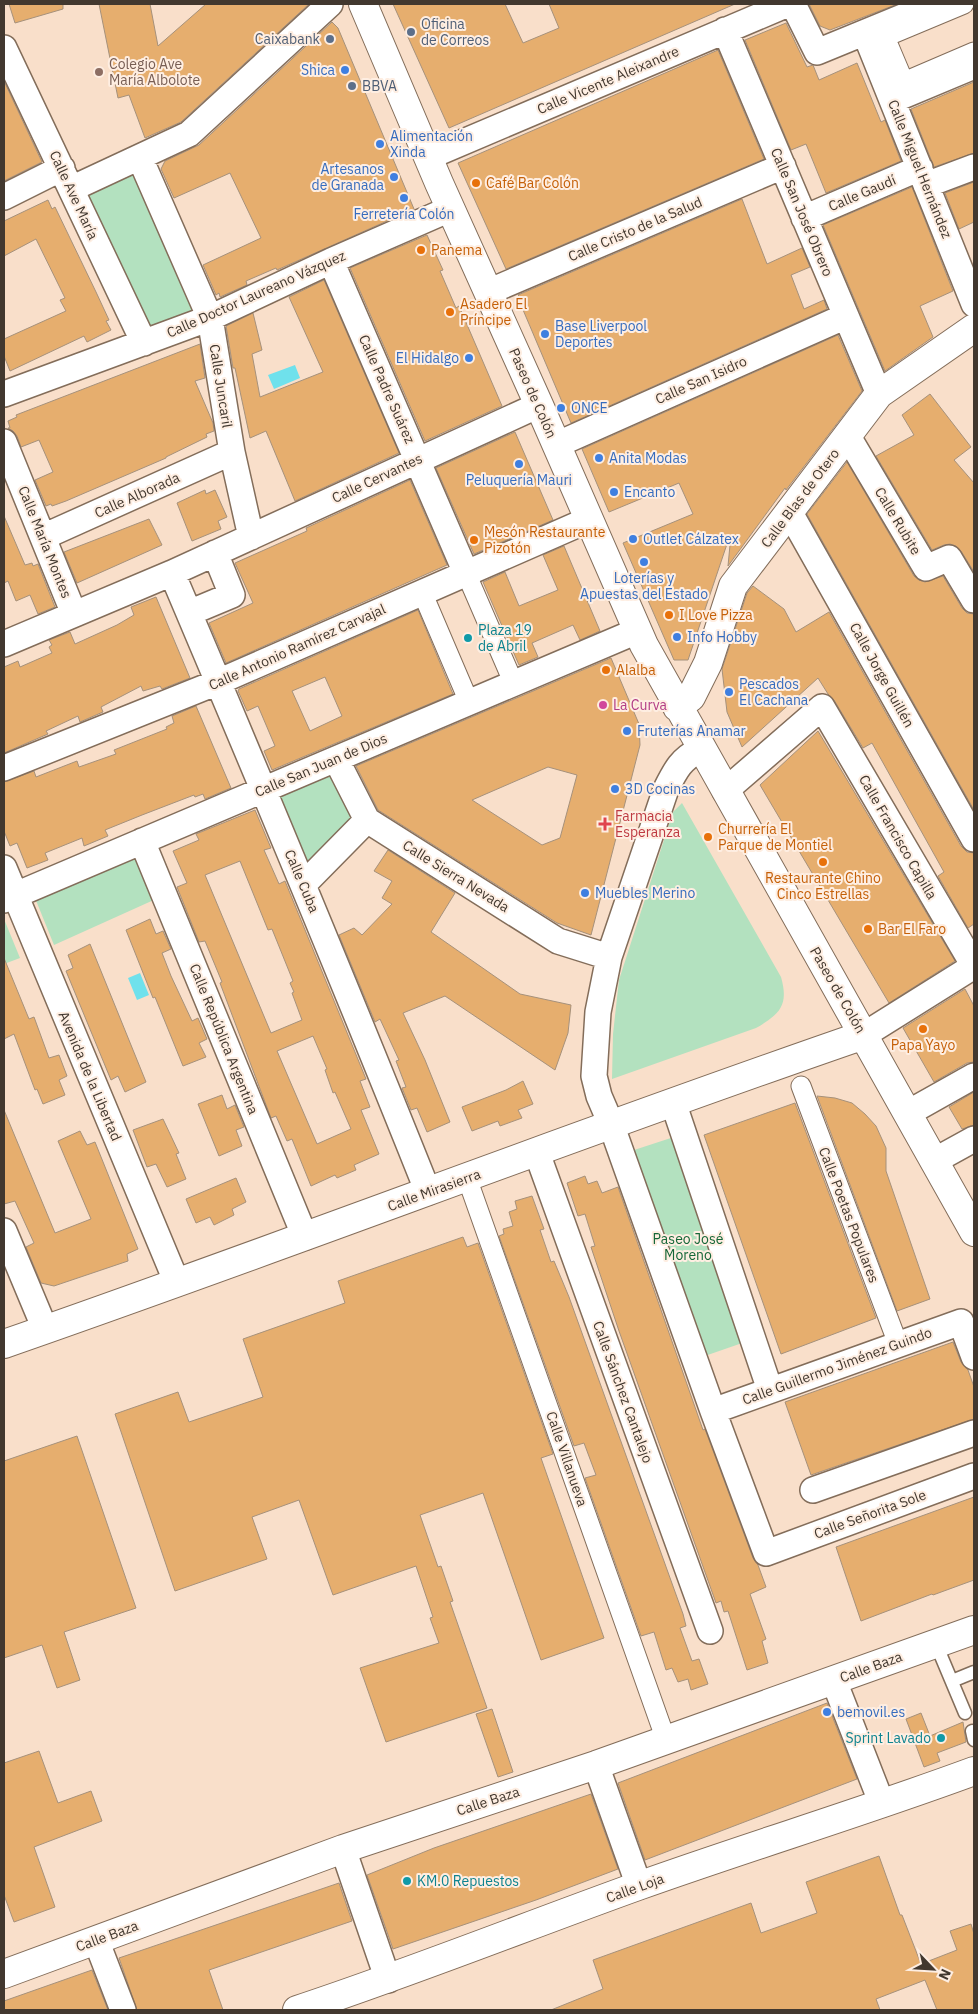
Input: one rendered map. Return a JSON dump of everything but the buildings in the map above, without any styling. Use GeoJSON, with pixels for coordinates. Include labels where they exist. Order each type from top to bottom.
{"type":"FeatureCollection","features":[{"type":"Feature","properties":{"kind":"street"},"geometry":{"type":"LineString","coordinates":[[4,197],[140,158],[189,134],[330,4]]}},
{"type":"Feature","properties":{"kind":"street","name":"Paseo de Colón"},"geometry":{"type":"LineString","coordinates":[[363,4],[450,208],[638,631],[677,707],[974,1232]]}},
{"type":"Feature","properties":{"kind":"street","name":"Calle Vicente Aleixandre"},"geometry":{"type":"LineString","coordinates":[[428,157],[788,4]]}},
{"type":"Feature","properties":{"kind":"street"},"geometry":{"type":"LineString","coordinates":[[793,4],[817,52],[866,34],[934,4]]}},
{"type":"Feature","properties":{"kind":"street"},"geometry":{"type":"LineString","coordinates":[[964,4],[885,38],[904,82],[974,52]]}},
{"type":"Feature","properties":{"kind":"street","name":"Calle San José Obrero"},"geometry":{"type":"LineString","coordinates":[[725,30],[879,394]]}},
{"type":"Feature","properties":{"kind":"street","name":"Calle Miguel Hernández"},"geometry":{"type":"LineString","coordinates":[[866,34],[974,304]]}},
{"type":"Feature","properties":{"kind":"street","name":"Calle Ave María"},"geometry":{"type":"LineString","coordinates":[[4,48],[144,343]]}},
{"type":"Feature","properties":{"kind":"street"},"geometry":{"type":"LineString","coordinates":[[893,100],[974,66]]}},
{"type":"Feature","properties":{"kind":"street","name":"Calle Juncaril"},"geometry":{"type":"LineString","coordinates":[[140,158],[172,218],[210,318],[232,452],[251,537]]}},
{"type":"Feature","properties":{"kind":"street","name":"Calle Cristo de la Salud"},"geometry":{"type":"LineString","coordinates":[[488,292],[783,166]]}},
{"type":"Feature","properties":{"kind":"street","name":"Calle Gaudí"},"geometry":{"type":"LineString","coordinates":[[804,218],[923,177],[974,167]]}},
{"type":"Feature","properties":{"kind":"street","name":"Calle Doctor Laureano Vázquez"},"geometry":{"type":"LineString","coordinates":[[4,394],[210,318],[450,208]]}},
{"type":"Feature","properties":{"kind":"street","name":"Calle Padre Suárez"},"geometry":{"type":"LineString","coordinates":[[331,261],[466,574]]}},
{"type":"Feature","properties":{"kind":"street","name":"Calle San Isidro"},"geometry":{"type":"LineString","coordinates":[[556,445],[846,316]]}},
{"type":"Feature","properties":{"kind":"street","name":"Calle Blas de Otero"},"geometry":{"type":"LineString","coordinates":[[677,707],[692,697],[708,663],[733,586],[879,394],[974,328]]}},
{"type":"Feature","properties":{"kind":"street","name":"Calle Cervantes"},"geometry":{"type":"LineString","coordinates":[[4,644],[172,573],[539,405]]}},
{"type":"Feature","properties":{"kind":"street","name":"Calle Rubite"},"geometry":{"type":"LineString","coordinates":[[847,435],[926,568],[949,558],[974,600]]}},
{"type":"Feature","properties":{"kind":"street","name":"Calle María Montes"},"geometry":{"type":"LineString","coordinates":[[4,442],[74,614]]}},
{"type":"Feature","properties":{"kind":"street","name":"Calle Alborada"},"geometry":{"type":"LineString","coordinates":[[42,537],[232,452]]}},
{"type":"Feature","properties":{"kind":"street","name":"Calle Jorge Guillén"},"geometry":{"type":"LineString","coordinates":[[789,511],[974,839]]}},
{"type":"Feature","properties":{"kind":"street","name":"Calle Antonio Ramírez Carvajal"},"geometry":{"type":"LineString","coordinates":[[4,768],[218,682],[588,520]]}},
{"type":"Feature","properties":{"kind":"street"},"geometry":{"type":"LineString","coordinates":[[189,613],[232,595],[215,553]]}},
{"type":"Feature","properties":{"kind":"street","name":"Calle Cuba"},"geometry":{"type":"LineString","coordinates":[[172,573],[262,790],[304,884],[428,1192]]}},
{"type":"Feature","properties":{"kind":"street"},"geometry":{"type":"LineString","coordinates":[[466,574],[514,684]]}},
{"type":"Feature","properties":{"kind":"street"},"geometry":{"type":"LineString","coordinates":[[422,592],[469,702]]}},
{"type":"Feature","properties":{"kind":"street","name":"Calle San Juan de Dios"},"geometry":{"type":"LineString","coordinates":[[9,898],[638,631]]}},
{"type":"Feature","properties":{"kind":"street","name":"Calle Francisco Capilla"},"geometry":{"type":"LineString","coordinates":[[726,791],[822,707],[974,966],[864,1035]]}},
{"type":"Feature","properties":{"kind":"street"},"geometry":{"type":"LineString","coordinates":[[701,749],[686,757],[675,770],[666,788],[609,957],[598,1012],[594,1076],[599,1096],[611,1124],[713,1411]]}},
{"type":"Feature","properties":{"kind":"street"},"geometry":{"type":"LineString","coordinates":[[304,884],[367,820],[336,758]]}},
{"type":"Feature","properties":{"kind":"street","name":"Calle Sierra Nevada"},"geometry":{"type":"LineString","coordinates":[[367,820],[558,941],[609,957]]}},
{"type":"Feature","properties":{"kind":"street","name":"Calle República Argentina"},"geometry":{"type":"LineString","coordinates":[[142,841],[306,1237]]}},
{"type":"Feature","properties":{"kind":"street","name":"Avenida de la Libertad"},"geometry":{"type":"LineString","coordinates":[[4,868],[9,898],[177,1283]]}},
{"type":"Feature","properties":{"kind":"street","name":"Calle Mirasierra"},"geometry":{"type":"LineString","coordinates":[[4,1344],[306,1237],[672,1102],[864,1035]]}},
{"type":"Feature","properties":{"kind":"street"},"geometry":{"type":"LineString","coordinates":[[908,1113],[974,1076]]}},
{"type":"Feature","properties":{"kind":"street","name":"Calle Poetas Populares"},"geometry":{"type":"LineString","coordinates":[[801,1086],[898,1344]]}},
{"type":"Feature","properties":{"kind":"street"},"geometry":{"type":"LineString","coordinates":[[672,1102],[770,1390]]}},
{"type":"Feature","properties":{"kind":"street"},"geometry":{"type":"LineString","coordinates":[[934,1161],[974,1139]]}},
{"type":"Feature","properties":{"kind":"street","name":"Calle Sánchez Cantalejo"},"geometry":{"type":"LineString","coordinates":[[536,1153],[710,1631]]}},
{"type":"Feature","properties":{"kind":"street","name":"Calle Villanueva"},"geometry":{"type":"LineString","coordinates":[[467,1178],[666,1740]]}},
{"type":"Feature","properties":{"kind":"street"},"geometry":{"type":"LineString","coordinates":[[4,1231],[46,1329]]}},
{"type":"Feature","properties":{"kind":"street","name":"Calle Guillermo Jiménez Guindo"},"geometry":{"type":"LineString","coordinates":[[713,1411],[961,1322],[974,1357]]}},
{"type":"Feature","properties":{"kind":"street","name":"Calle Señorita Sole"},"geometry":{"type":"LineString","coordinates":[[713,1411],[766,1553],[974,1476]]}},
{"type":"Feature","properties":{"kind":"street"},"geometry":{"type":"LineString","coordinates":[[813,1490],[974,1433]]}},
{"type":"Feature","properties":{"kind":"street","name":"Calle Baza"},"geometry":{"type":"LineString","coordinates":[[4,1974],[343,1849],[596,1765],[974,1630]]}},
{"type":"Feature","properties":{"kind":"street"},"geometry":{"type":"LineString","coordinates":[[834,1681],[882,1804]]}},
{"type":"Feature","properties":{"kind":"street"},"geometry":{"type":"LineString","coordinates":[[596,1765],[639,1886]]}},
{"type":"Feature","properties":{"kind":"street","name":"Calle Loja"},"geometry":{"type":"LineString","coordinates":[[297,2010],[388,1980],[639,1886],[974,1771]]}},
{"type":"Feature","properties":{"kind":"street"},"geometry":{"type":"LineString","coordinates":[[343,1849],[388,1980]]}},
{"type":"Feature","properties":{"kind":"street"},"geometry":{"type":"LineString","coordinates":[[96,1940],[123,2010]]}},
{"type":"Feature","properties":{"kind":"lane"},"geometry":{"type":"LineString","coordinates":[[936,1644],[964,1713]]}},
{"type":"Feature","properties":{"kind":"lane"},"geometry":{"type":"LineString","coordinates":[[952,1681],[974,1672]]}},
{"type":"Feature","properties":{"kind":"green space"},"geometry":{"type":"Polygon","coordinates":[[[130,173],[134,174],[194,310],[151,329],[87,195],[130,173]]]}},
{"type":"Feature","properties":{"kind":"green space"},"geometry":{"type":"Polygon","coordinates":[[[330,771],[355,822],[307,867],[278,793],[330,771]]]}},
{"type":"Feature","properties":{"kind":"green space"},"geometry":{"type":"Polygon","coordinates":[[[682,803],[781,977],[784,995],[783,1002],[777,1013],[756,1028],[612,1079],[613,1034],[619,980],[673,812],[682,803]]]}},
{"type":"Feature","properties":{"kind":"green space"},"geometry":{"type":"Polygon","coordinates":[[[136,852],[156,899],[54,945],[35,898],[136,852]]]}},
{"type":"Feature","properties":{"kind":"green space"},"geometry":{"type":"Polygon","coordinates":[[[4,919],[20,958],[4,964],[4,919]]]}},
{"type":"Feature","properties":{"kind":"green space","name":"Paseo José Moreno"},"geometry":{"type":"Polygon","coordinates":[[[677,1136],[748,1341],[699,1358],[628,1152],[677,1136]]]}},
{"type":"Feature","properties":{"kind":"water"},"geometry":{"type":"Polygon","coordinates":[[[295,365],[300,378],[274,389],[268,375],[295,365]]]}},
{"type":"Feature","properties":{"kind":"water"},"geometry":{"type":"Polygon","coordinates":[[[140,973],[149,995],[137,1000],[128,978],[140,973]]]}},
{"type":"Feature","properties":{"kind":"place","name":"Oficina de Correos"},"geometry":{"type":"Point","coordinates":[411,32]}},
{"type":"Feature","properties":{"kind":"place","name":"Caixabank"},"geometry":{"type":"Point","coordinates":[330,39]}},
{"type":"Feature","properties":{"kind":"place","name":"Shica"},"geometry":{"type":"Point","coordinates":[345,70]}},
{"type":"Feature","properties":{"kind":"place","name":"Colegio Ave María Albolote"},"geometry":{"type":"Point","coordinates":[99,72]}},
{"type":"Feature","properties":{"kind":"place","name":"BBVA"},"geometry":{"type":"Point","coordinates":[352,86]}},
{"type":"Feature","properties":{"kind":"place","name":"Alimentación Xinda"},"geometry":{"type":"Point","coordinates":[380,144]}},
{"type":"Feature","properties":{"kind":"place","name":"Artesanos de Granada"},"geometry":{"type":"Point","coordinates":[394,177]}},
{"type":"Feature","properties":{"kind":"place","name":"Café Bar Colón"},"geometry":{"type":"Point","coordinates":[476,183]}},
{"type":"Feature","properties":{"kind":"place","name":"Ferretería Colón"},"geometry":{"type":"Point","coordinates":[404,198]}},
{"type":"Feature","properties":{"kind":"place","name":"Panema"},"geometry":{"type":"Point","coordinates":[421,250]}},
{"type":"Feature","properties":{"kind":"place","name":"Asadero El Príncipe"},"geometry":{"type":"Point","coordinates":[450,312]}},
{"type":"Feature","properties":{"kind":"place","name":"Base Liverpool Deportes"},"geometry":{"type":"Point","coordinates":[545,334]}},
{"type":"Feature","properties":{"kind":"place","name":"El Hidalgo"},"geometry":{"type":"Point","coordinates":[469,358]}},
{"type":"Feature","properties":{"kind":"place","name":"ONCE"},"geometry":{"type":"Point","coordinates":[561,408]}},
{"type":"Feature","properties":{"kind":"place","name":"Anita Modas"},"geometry":{"type":"Point","coordinates":[599,458]}},
{"type":"Feature","properties":{"kind":"place","name":"Peluquería Mauri"},"geometry":{"type":"Point","coordinates":[519,464]}},
{"type":"Feature","properties":{"kind":"place","name":"Encanto"},"geometry":{"type":"Point","coordinates":[614,492]}},
{"type":"Feature","properties":{"kind":"place","name":"Outlet Cálzatex"},"geometry":{"type":"Point","coordinates":[633,539]}},
{"type":"Feature","properties":{"kind":"place","name":"Mesón Restaurante Pizotón"},"geometry":{"type":"Point","coordinates":[474,540]}},
{"type":"Feature","properties":{"kind":"place","name":"Loterías y Apuestas del Estado"},"geometry":{"type":"Point","coordinates":[644,562]}},
{"type":"Feature","properties":{"kind":"place","name":"I Love Pizza"},"geometry":{"type":"Point","coordinates":[669,615]}},
{"type":"Feature","properties":{"kind":"place","name":"Info Hobby"},"geometry":{"type":"Point","coordinates":[677,637]}},
{"type":"Feature","properties":{"kind":"place","name":"Plaza 19 de Abril"},"geometry":{"type":"Point","coordinates":[468,638]}},
{"type":"Feature","properties":{"kind":"place","name":"Alalba"},"geometry":{"type":"Point","coordinates":[606,670]}},
{"type":"Feature","properties":{"kind":"place","name":"Pescados El Cachana"},"geometry":{"type":"Point","coordinates":[729,692]}},
{"type":"Feature","properties":{"kind":"place","name":"La Curva"},"geometry":{"type":"Point","coordinates":[603,705]}},
{"type":"Feature","properties":{"kind":"place","name":"Fruterías Anamar"},"geometry":{"type":"Point","coordinates":[627,731]}},
{"type":"Feature","properties":{"kind":"place","name":"3D Cocinas"},"geometry":{"type":"Point","coordinates":[615,789]}},
{"type":"Feature","properties":{"kind":"place","name":"Farmacia Esperanza"},"geometry":{"type":"Point","coordinates":[605,824]}},
{"type":"Feature","properties":{"kind":"place","name":"Churrería El Parque de Montiel"},"geometry":{"type":"Point","coordinates":[708,837]}},
{"type":"Feature","properties":{"kind":"place","name":"Restaurante Chino Cinco Estrellas"},"geometry":{"type":"Point","coordinates":[823,862]}},
{"type":"Feature","properties":{"kind":"place","name":"Muebles Merino"},"geometry":{"type":"Point","coordinates":[585,893]}},
{"type":"Feature","properties":{"kind":"place","name":"Bar El Faro"},"geometry":{"type":"Point","coordinates":[868,929]}},
{"type":"Feature","properties":{"kind":"place","name":"Papa Yayo"},"geometry":{"type":"Point","coordinates":[923,1029]}},
{"type":"Feature","properties":{"kind":"place","name":"bemovil.es"},"geometry":{"type":"Point","coordinates":[827,1712]}},
{"type":"Feature","properties":{"kind":"place","name":"Sprint Lavado"},"geometry":{"type":"Point","coordinates":[941,1738]}},
{"type":"Feature","properties":{"kind":"place","name":"KM.0 Repuestos"},"geometry":{"type":"Point","coordinates":[407,1881]}}]}
